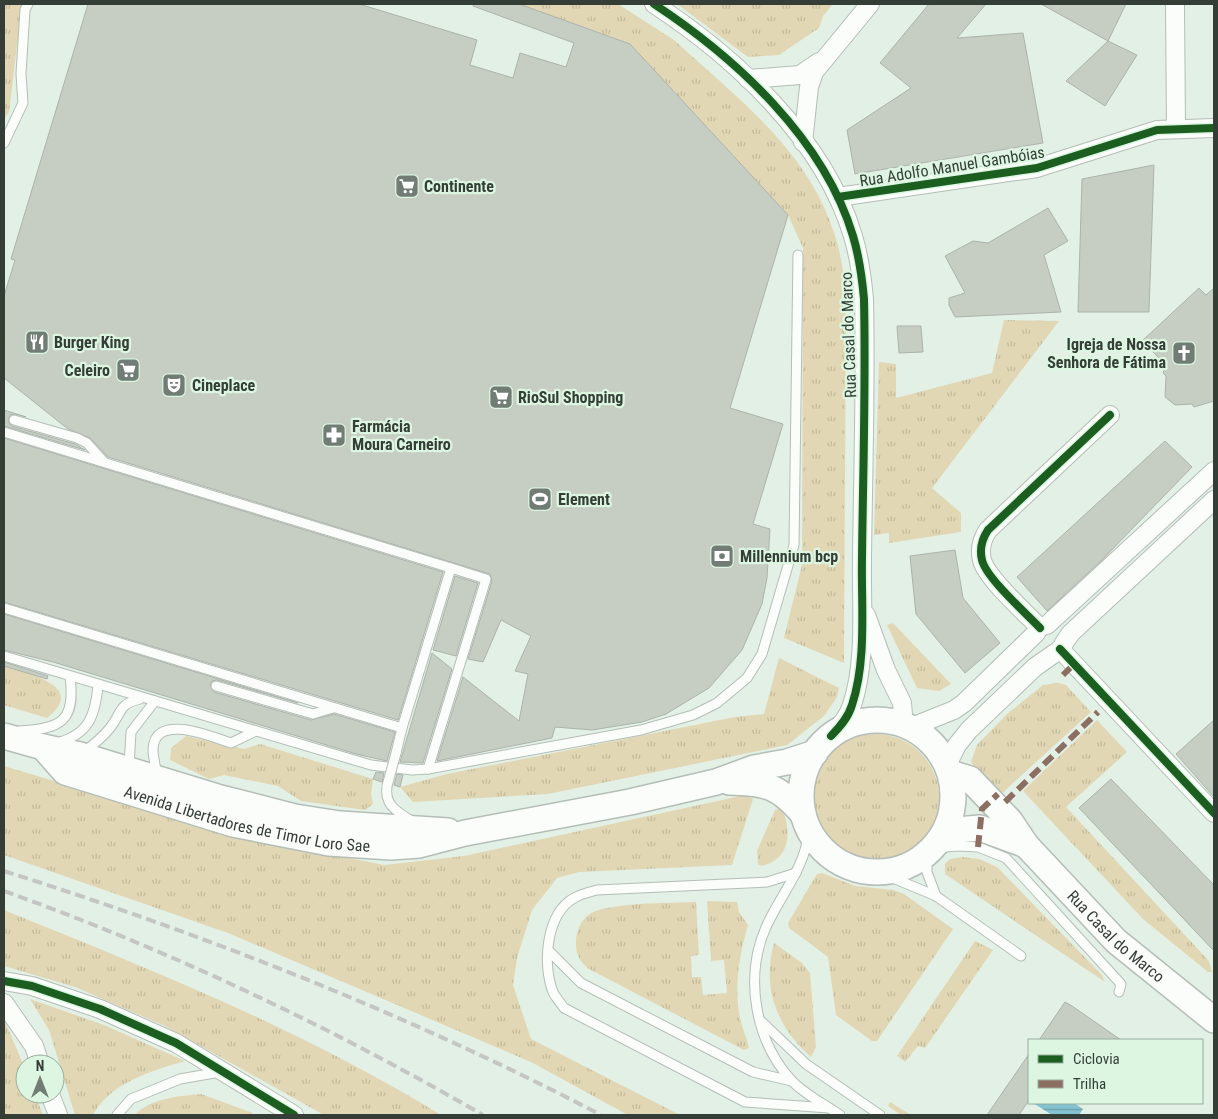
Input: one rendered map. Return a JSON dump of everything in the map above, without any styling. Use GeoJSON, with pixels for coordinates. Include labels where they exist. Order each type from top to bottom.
{"type":"FeatureCollection","features":[{"type":"Feature","properties":{"kind":"main road"},"geometry":{"type":"LineString","coordinates":[[862,721],[883,721],[906,727],[934,745],[949,769],[954,802],[935,844],[917,861],[898,870],[881,873],[863,871],[847,866],[832,858],[819,846],[806,823],[801,793],[805,772],[823,744],[847,726],[862,721]]}},
{"type":"Feature","properties":{"kind":"main road","name":"Avenida Libertadores de Timor Loro Sae"},"geometry":{"type":"LineString","coordinates":[[4,734],[43,748],[72,764],[151,788],[295,817],[340,824],[422,828],[466,834]]}},
{"type":"Feature","properties":{"kind":"main road","name":"Avenida Libertadores de Timor Loro Sae"},"geometry":{"type":"LineString","coordinates":[[72,764],[129,770],[151,788],[233,824],[329,843],[360,846],[419,845],[716,782],[754,768],[787,762],[823,744]]}},
{"type":"Feature","properties":{"kind":"main road","name":"Rua Casal do Marco"},"geometry":{"type":"LineString","coordinates":[[949,769],[970,779],[1010,821],[1026,845],[1116,941],[1214,1020]]}},
{"type":"Feature","properties":{"kind":"main road","name":"Avenida Libertadores de Timor Loro Sae"},"geometry":{"type":"LineString","coordinates":[[716,782],[752,783],[773,787],[783,794],[806,823]]}},
{"type":"Feature","properties":{"kind":"main road","name":"Rua Casal do Marco"},"geometry":{"type":"LineString","coordinates":[[935,844],[980,828],[1026,845]]}},
{"type":"Feature","properties":{"kind":"street","name":"Rua Casal do Marco"},"geometry":{"type":"LineString","coordinates":[[654,4],[704,39],[748,79],[773,105],[803,142],[838,197],[853,235],[861,270],[864,299],[863,608],[853,704],[844,723],[823,744]]}},
{"type":"Feature","properties":{"kind":"street"},"geometry":{"type":"LineString","coordinates":[[803,142],[809,87],[814,72],[870,4]]}},
{"type":"Feature","properties":{"kind":"street"},"geometry":{"type":"LineString","coordinates":[[1175,4],[1176,129]]}},
{"type":"Feature","properties":{"kind":"street"},"geometry":{"type":"LineString","coordinates":[[748,79],[800,75],[811,69],[829,54]]}},
{"type":"Feature","properties":{"kind":"street","name":"Rua Adolfo Manuel Gambóias"},"geometry":{"type":"LineString","coordinates":[[838,197],[1036,168],[1146,132],[1214,128]]}},
{"type":"Feature","properties":{"kind":"street"},"geometry":{"type":"LineString","coordinates":[[1041,629],[988,573],[982,561],[982,538],[988,530],[1110,415]]}},
{"type":"Feature","properties":{"kind":"street"},"geometry":{"type":"LineString","coordinates":[[906,727],[954,710],[964,703],[1041,629],[1214,471]]}},
{"type":"Feature","properties":{"kind":"street"},"geometry":{"type":"LineString","coordinates":[[949,769],[957,745],[968,730],[1035,667],[1060,648],[1071,633],[1214,500]]}},
{"type":"Feature","properties":{"kind":"street","name":"Rua Casal do Marco"},"geometry":{"type":"LineString","coordinates":[[863,608],[886,670],[902,703],[906,727]]}},
{"type":"Feature","properties":{"kind":"street"},"geometry":{"type":"LineString","coordinates":[[1041,629],[1054,626],[1060,629],[1063,635],[1060,648]]}},
{"type":"Feature","properties":{"kind":"street"},"geometry":{"type":"LineString","coordinates":[[1041,629],[1036,647],[1048,654],[1060,648]]}},
{"type":"Feature","properties":{"kind":"street"},"geometry":{"type":"LineString","coordinates":[[1060,648],[1214,813]]}},
{"type":"Feature","properties":{"kind":"street"},"geometry":{"type":"LineString","coordinates":[[4,980],[32,986],[100,1009],[176,1043],[294,1115]]}},
{"type":"Feature","properties":{"kind":"street"},"geometry":{"type":"LineString","coordinates":[[4,1003],[34,1046],[37,1054]]}},
{"type":"Feature","properties":{"kind":"lane"},"geometry":{"type":"LineString","coordinates":[[4,143],[23,103],[21,74],[28,4]]}},
{"type":"Feature","properties":{"kind":"lane"},"geometry":{"type":"LineString","coordinates":[[4,656],[98,686],[155,701],[371,766],[412,770],[428,769],[641,730],[693,715],[717,703],[747,678],[762,654],[794,545],[798,255]]}},
{"type":"Feature","properties":{"kind":"lane"},"geometry":{"type":"LineString","coordinates":[[14,420],[77,438],[87,443],[104,462]]}},
{"type":"Feature","properties":{"kind":"lane"},"geometry":{"type":"LineString","coordinates":[[4,432],[486,579],[428,769]]}},
{"type":"Feature","properties":{"kind":"lane"},"geometry":{"type":"LineString","coordinates":[[422,828],[390,806],[387,799],[387,786],[402,728],[451,568]]}},
{"type":"Feature","properties":{"kind":"lane"},"geometry":{"type":"LineString","coordinates":[[4,608],[402,728]]}},
{"type":"Feature","properties":{"kind":"lane"},"geometry":{"type":"LineString","coordinates":[[4,734],[41,730],[53,727],[61,722],[71,706],[70,677]]}},
{"type":"Feature","properties":{"kind":"lane"},"geometry":{"type":"LineString","coordinates":[[43,748],[76,736],[88,725],[93,714],[98,686]]}},
{"type":"Feature","properties":{"kind":"lane"},"geometry":{"type":"LineString","coordinates":[[216,686],[313,714],[334,708]]}},
{"type":"Feature","properties":{"kind":"lane"},"geometry":{"type":"LineString","coordinates":[[72,764],[106,733],[121,707],[126,703],[141,698]]}},
{"type":"Feature","properties":{"kind":"lane"},"geometry":{"type":"LineString","coordinates":[[129,770],[131,732],[155,701]]}},
{"type":"Feature","properties":{"kind":"lane"},"geometry":{"type":"LineString","coordinates":[[151,788],[153,749],[156,740],[162,733],[172,728],[183,728],[231,743],[256,731]]}},
{"type":"Feature","properties":{"kind":"lane"},"geometry":{"type":"LineString","coordinates":[[806,823],[803,860],[766,928],[758,955],[754,988],[760,1020],[774,1058],[793,1081],[840,1115]]}},
{"type":"Feature","properties":{"kind":"lane"},"geometry":{"type":"LineString","coordinates":[[936,896],[927,872],[935,844],[978,847],[1006,858],[1121,984],[1119,992]]}},
{"type":"Feature","properties":{"kind":"lane"},"geometry":{"type":"LineString","coordinates":[[796,873],[767,882],[596,890],[574,898],[558,914],[550,937],[549,974],[553,992],[564,1008],[745,1102],[829,1108]]}},
{"type":"Feature","properties":{"kind":"lane"},"geometry":{"type":"LineString","coordinates":[[881,873],[936,896],[1021,956]]}},
{"type":"Feature","properties":{"kind":"lane"},"geometry":{"type":"LineString","coordinates":[[549,951],[581,983],[753,1072],[793,1081]]}},
{"type":"Feature","properties":{"kind":"lane"},"geometry":{"type":"LineString","coordinates":[[760,1020],[806,1064],[880,1115]]}},
{"type":"Feature","properties":{"kind":"lane"},"geometry":{"type":"LineString","coordinates":[[116,1115],[131,1098],[180,1079],[221,1072]]}},
{"type":"Feature","properties":{"kind":"green space"},"geometry":{"type":"Polygon","coordinates":[[[4,4],[22,4],[9,112],[4,119],[4,4]]]}},
{"type":"Feature","properties":{"kind":"green space"},"geometry":{"type":"Polygon","coordinates":[[[519,4],[618,4],[674,40],[745,104],[788,150],[807,176],[822,203],[836,239],[846,285],[844,663],[784,638],[802,565],[803,248],[788,215],[630,44],[519,4]]]}},
{"type":"Feature","properties":{"kind":"green space"},"geometry":{"type":"Polygon","coordinates":[[[677,4],[833,4],[823,16],[819,28],[779,55],[748,57],[677,4]]]}},
{"type":"Feature","properties":{"kind":"green space"},"geometry":{"type":"Polygon","coordinates":[[[1004,320],[1059,321],[932,488],[961,513],[961,532],[889,543],[889,533],[874,535],[879,362],[896,364],[896,398],[992,373],[1004,320]]]}},
{"type":"Feature","properties":{"kind":"green space"},"geometry":{"type":"Polygon","coordinates":[[[893,623],[951,684],[939,691],[917,688],[887,625],[893,623]]]}},
{"type":"Feature","properties":{"kind":"green space"},"geometry":{"type":"Polygon","coordinates":[[[779,658],[839,688],[837,697],[824,716],[787,745],[548,794],[413,802],[400,787],[447,774],[735,717],[764,714],[779,658]]]}},
{"type":"Feature","properties":{"kind":"green space"},"geometry":{"type":"Polygon","coordinates":[[[4,666],[38,677],[58,689],[61,697],[58,707],[47,718],[4,705],[4,666]]]}},
{"type":"Feature","properties":{"kind":"green space"},"geometry":{"type":"Polygon","coordinates":[[[1057,683],[1066,685],[1091,712],[1000,795],[971,762],[977,745],[1007,714],[1043,685],[1057,683]]]}},
{"type":"Feature","properties":{"kind":"green space"},"geometry":{"type":"Polygon","coordinates":[[[1097,720],[1127,752],[1066,807],[1209,961],[1212,972],[1208,972],[1143,919],[1023,791],[1097,720]]]}},
{"type":"Feature","properties":{"kind":"green space"},"geometry":{"type":"Polygon","coordinates":[[[875,734],[888,735],[900,739],[920,753],[934,773],[938,785],[938,811],[934,823],[920,843],[900,857],[888,861],[875,862],[862,861],[850,857],[830,843],[816,823],[812,811],[811,798],[812,785],[816,773],[830,753],[850,739],[862,735],[875,734]]]}},
{"type":"Feature","properties":{"kind":"green space"},"geometry":{"type":"Polygon","coordinates":[[[186,736],[244,749],[260,744],[373,779],[371,794],[373,804],[365,810],[301,801],[278,786],[224,775],[209,779],[170,760],[171,748],[186,736]]]}},
{"type":"Feature","properties":{"kind":"green space"},"geometry":{"type":"Polygon","coordinates":[[[4,766],[227,833],[384,865],[464,856],[745,795],[753,799],[732,865],[579,872],[557,878],[532,910],[517,958],[513,985],[531,1039],[680,1115],[628,1115],[531,1062],[228,933],[4,855],[4,766]]]}},
{"type":"Feature","properties":{"kind":"green space"},"geometry":{"type":"Polygon","coordinates":[[[782,808],[787,827],[786,844],[778,858],[771,863],[761,866],[758,864],[757,851],[775,810],[782,808]]]}},
{"type":"Feature","properties":{"kind":"green space"},"geometry":{"type":"Polygon","coordinates":[[[962,857],[979,859],[997,867],[1102,975],[1105,982],[945,874],[945,864],[950,859],[962,857]]]}},
{"type":"Feature","properties":{"kind":"green space"},"geometry":{"type":"Polygon","coordinates":[[[822,873],[855,886],[894,890],[904,894],[953,929],[877,1041],[872,1041],[836,1015],[828,957],[789,928],[788,923],[817,874],[822,873]]]}},
{"type":"Feature","properties":{"kind":"green space"},"geometry":{"type":"Polygon","coordinates":[[[707,901],[737,902],[739,912],[748,925],[740,959],[737,995],[740,1018],[749,1048],[744,1050],[589,969],[580,960],[577,953],[577,932],[583,920],[588,915],[597,911],[623,905],[696,902],[699,955],[691,956],[692,977],[701,977],[703,995],[727,993],[724,960],[711,961],[707,901]]]}},
{"type":"Feature","properties":{"kind":"green space"},"geometry":{"type":"Polygon","coordinates":[[[4,910],[172,979],[282,1029],[389,1084],[441,1115],[324,1115],[165,1026],[75,987],[4,966],[4,910]]]}},
{"type":"Feature","properties":{"kind":"green space"},"geometry":{"type":"Polygon","coordinates":[[[975,941],[993,950],[925,1048],[918,1046],[905,1062],[897,1056],[975,941]]]}},
{"type":"Feature","properties":{"kind":"green space"},"geometry":{"type":"Polygon","coordinates":[[[774,943],[802,963],[810,973],[816,1047],[811,1057],[789,1032],[775,1005],[771,991],[770,975],[774,943]]]}},
{"type":"Feature","properties":{"kind":"green space"},"geometry":{"type":"Polygon","coordinates":[[[30,999],[104,1025],[185,1061],[133,1079],[121,1086],[110,1094],[93,1115],[75,1115],[65,1082],[65,1054],[56,1054],[49,1030],[30,999]]]}},
{"type":"Feature","properties":{"kind":"green space"},"geometry":{"type":"Polygon","coordinates":[[[4,1019],[19,1054],[15,1054],[15,1104],[39,1104],[43,1115],[4,1115],[4,1019]]]}},
{"type":"Feature","properties":{"kind":"green space"},"geometry":{"type":"Polygon","coordinates":[[[201,1094],[253,1113],[251,1115],[135,1115],[141,1109],[157,1101],[201,1094]]]}},
{"type":"Feature","properties":{"kind":"green space"},"geometry":{"type":"Polygon","coordinates":[[[890,1102],[911,1115],[901,1115],[888,1106],[890,1102]]]}},
{"type":"Feature","properties":{"kind":"water"},"geometry":{"type":"Polygon","coordinates":[[[1035,1104],[1076,1104],[1083,1109],[1079,1115],[1052,1115],[1035,1104]]]}},
{"type":"Feature","properties":{"kind":"building","name":"RioSul Shopping"},"geometry":{"type":"Polygon","coordinates":[[[88,4],[359,4],[477,40],[470,65],[513,78],[520,53],[566,67],[574,43],[473,6],[473,4],[519,4],[630,44],[788,215],[730,408],[783,424],[753,524],[770,529],[767,578],[762,604],[742,650],[709,688],[666,714],[642,722],[592,730],[555,727],[552,738],[437,761],[463,677],[519,721],[528,674],[515,671],[531,636],[501,620],[483,662],[468,659],[492,581],[490,574],[108,457],[90,438],[68,429],[4,378],[4,296],[15,260],[11,259],[88,4]]]}},
{"type":"Feature","properties":{"kind":"building"},"geometry":{"type":"Polygon","coordinates":[[[929,4],[986,4],[957,38],[1023,33],[1043,143],[855,174],[847,130],[911,88],[880,63],[929,4]]]}},
{"type":"Feature","properties":{"kind":"building"},"geometry":{"type":"Polygon","coordinates":[[[1041,4],[1126,4],[1108,41],[1041,4]]]}},
{"type":"Feature","properties":{"kind":"building"},"geometry":{"type":"Polygon","coordinates":[[[1108,41],[1137,55],[1105,106],[1066,81],[1108,41]]]}},
{"type":"Feature","properties":{"kind":"building"},"geometry":{"type":"Polygon","coordinates":[[[1154,165],[1149,312],[1078,312],[1082,179],[1154,165]]]}},
{"type":"Feature","properties":{"kind":"building"},"geometry":{"type":"Polygon","coordinates":[[[1048,208],[1068,241],[1044,255],[1061,312],[955,317],[949,305],[949,298],[965,293],[945,256],[973,241],[988,243],[1048,208]]]}},
{"type":"Feature","properties":{"kind":"building","name":"Igreja de Nossa Senhora de Fátima"},"geometry":{"type":"Polygon","coordinates":[[[1199,288],[1206,295],[1214,288],[1214,401],[1194,407],[1192,404],[1175,405],[1165,397],[1166,376],[1163,373],[1166,365],[1142,341],[1199,288]]]}},
{"type":"Feature","properties":{"kind":"building"},"geometry":{"type":"Polygon","coordinates":[[[897,326],[921,326],[923,352],[899,353],[897,326]]]}},
{"type":"Feature","properties":{"kind":"building"},"geometry":{"type":"Polygon","coordinates":[[[4,410],[26,417],[15,414],[10,415],[8,421],[12,426],[75,444],[85,450],[4,426],[4,410]]]}},
{"type":"Feature","properties":{"kind":"building"},"geometry":{"type":"Polygon","coordinates":[[[4,438],[443,572],[398,720],[4,602],[4,438]]]}},
{"type":"Feature","properties":{"kind":"building"},"geometry":{"type":"Polygon","coordinates":[[[1165,441],[1192,467],[1102,560],[1047,611],[1017,577],[1165,441]]]}},
{"type":"Feature","properties":{"kind":"building"},"geometry":{"type":"Polygon","coordinates":[[[955,550],[963,598],[1000,643],[965,673],[916,614],[910,556],[955,550]]]}},
{"type":"Feature","properties":{"kind":"building"},"geometry":{"type":"Polygon","coordinates":[[[455,576],[478,583],[456,656],[433,650],[455,576]]]}},
{"type":"Feature","properties":{"kind":"building"},"geometry":{"type":"Polygon","coordinates":[[[4,614],[298,703],[217,680],[212,681],[210,685],[214,692],[311,720],[334,714],[395,732],[387,761],[356,754],[53,662],[4,650],[4,614]]]}},
{"type":"Feature","properties":{"kind":"building"},"geometry":{"type":"Polygon","coordinates":[[[432,653],[452,669],[423,763],[400,762],[432,653]]]}},
{"type":"Feature","properties":{"kind":"building"},"geometry":{"type":"Polygon","coordinates":[[[4,662],[48,676],[47,679],[4,666],[4,662]]]}},
{"type":"Feature","properties":{"kind":"building"},"geometry":{"type":"Polygon","coordinates":[[[1214,720],[1214,797],[1176,754],[1214,720]]]}},
{"type":"Feature","properties":{"kind":"building"},"geometry":{"type":"Polygon","coordinates":[[[376,772],[384,773],[382,782],[373,779],[376,772]]]}},
{"type":"Feature","properties":{"kind":"building"},"geometry":{"type":"Polygon","coordinates":[[[397,774],[403,775],[400,787],[394,785],[397,774]]]}},
{"type":"Feature","properties":{"kind":"building"},"geometry":{"type":"Polygon","coordinates":[[[1111,779],[1214,885],[1214,951],[1079,808],[1111,779]]]}},
{"type":"Feature","properties":{"kind":"building"},"geometry":{"type":"Polygon","coordinates":[[[1065,1002],[1120,1039],[1040,1039],[1065,1002]]]}},
{"type":"Feature","properties":{"kind":"building"},"geometry":{"type":"Polygon","coordinates":[[[1028,1055],[1028,1102],[1019,1115],[987,1115],[1028,1055]]]}},
{"type":"Feature","properties":{"kind":"railway"},"geometry":{"type":"LineString","coordinates":[[4,871],[157,922],[308,980],[456,1044],[529,1078],[601,1115]]}},
{"type":"Feature","properties":{"kind":"railway"},"geometry":{"type":"LineString","coordinates":[[4,891],[127,939],[248,992],[367,1051],[483,1115]]}},
{"type":"Feature","properties":{"kind":"marked path"},"geometry":{"type":"LineString","coordinates":[[1063,675],[1074,664]]}},
{"type":"Feature","properties":{"kind":"marked path"},"geometry":{"type":"LineString","coordinates":[[1005,802],[1098,712]]}},
{"type":"Feature","properties":{"kind":"marked path"},"geometry":{"type":"LineString","coordinates":[[978,847],[982,809],[998,794]]}},
{"type":"Feature","properties":{"kind":"cycle path"},"geometry":{"type":"LineString","coordinates":[[654,4],[716,49],[773,104],[799,134],[821,166],[839,200],[857,251],[864,299],[865,331],[860,670],[852,705],[843,722],[831,736]]}},
{"type":"Feature","properties":{"kind":"cycle path"},"geometry":{"type":"LineString","coordinates":[[838,197],[1037,168],[1157,130],[1214,128]]}},
{"type":"Feature","properties":{"kind":"cycle path"},"geometry":{"type":"LineString","coordinates":[[1040,628],[998,585],[985,567],[981,556],[983,540],[988,530],[1110,415]]}},
{"type":"Feature","properties":{"kind":"cycle path"},"geometry":{"type":"LineString","coordinates":[[1060,649],[1214,813]]}},
{"type":"Feature","properties":{"kind":"cycle path"},"geometry":{"type":"LineString","coordinates":[[4,981],[32,986],[100,1009],[176,1043],[294,1115]]}},
{"type":"Feature","properties":{"kind":"place","name":"Continente"},"geometry":{"type":"Point","coordinates":[407,186]}},
{"type":"Feature","properties":{"kind":"place","name":"Burger King"},"geometry":{"type":"Point","coordinates":[37,342]}},
{"type":"Feature","properties":{"kind":"place","name":"Igreja de Nossa Senhora de Fátima"},"geometry":{"type":"Point","coordinates":[1184,353]}},
{"type":"Feature","properties":{"kind":"place","name":"Celeiro"},"geometry":{"type":"Point","coordinates":[128,370]}},
{"type":"Feature","properties":{"kind":"place","name":"Cineplace"},"geometry":{"type":"Point","coordinates":[174,385]}},
{"type":"Feature","properties":{"kind":"place","name":"RioSul Shopping"},"geometry":{"type":"Point","coordinates":[501,397]}},
{"type":"Feature","properties":{"kind":"place","name":"Farmácia Moura Carneiro"},"geometry":{"type":"Point","coordinates":[334,435]}},
{"type":"Feature","properties":{"kind":"place","name":"Element"},"geometry":{"type":"Point","coordinates":[540,499]}},
{"type":"Feature","properties":{"kind":"place","name":"Millennium bcp"},"geometry":{"type":"Point","coordinates":[722,556]}}]}
